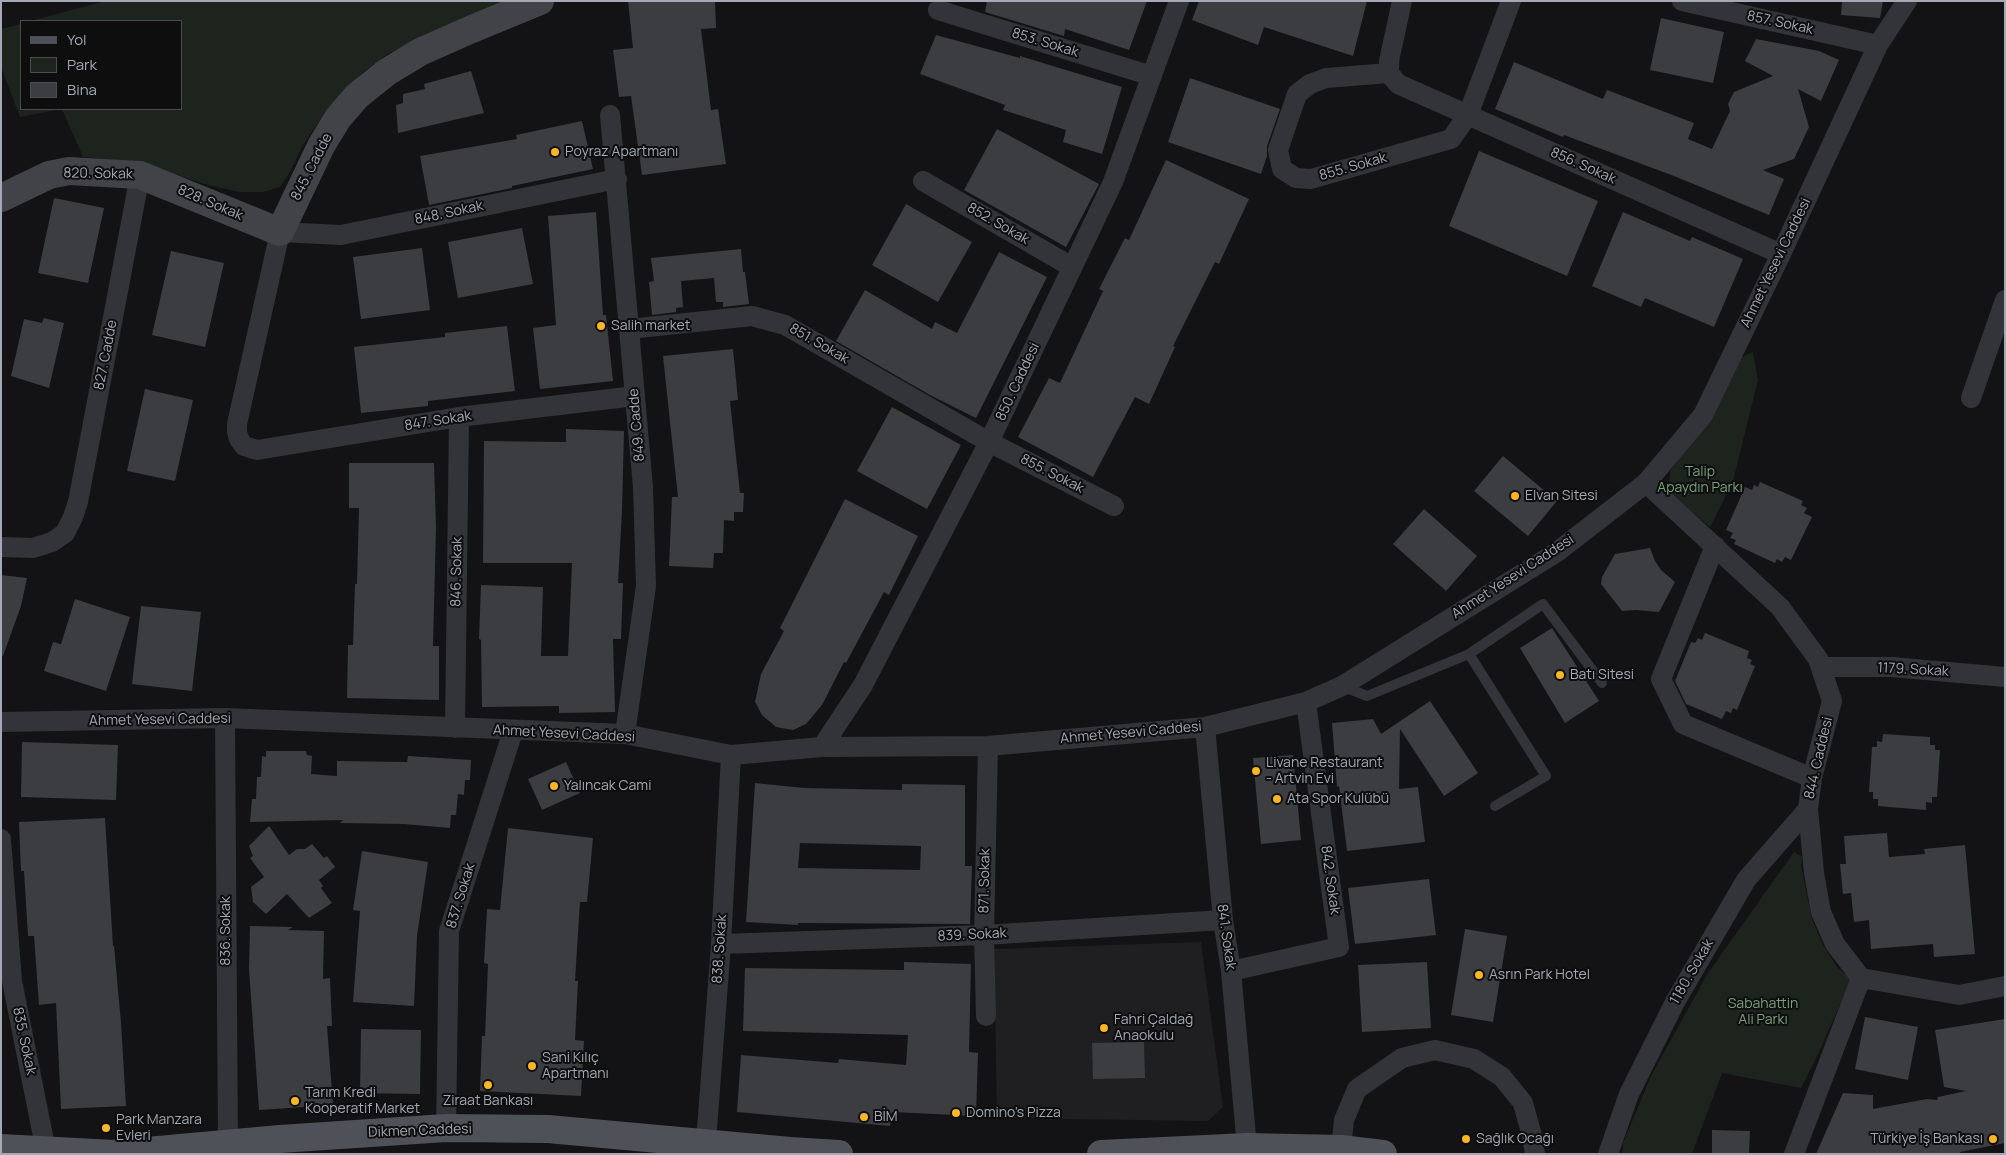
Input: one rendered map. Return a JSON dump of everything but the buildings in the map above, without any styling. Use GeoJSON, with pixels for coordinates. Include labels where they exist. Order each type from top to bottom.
{"type":"FeatureCollection","features":[{"type":"Feature","properties":{"kind":"main road","name":"Dikmen Caddesi"},"geometry":{"type":"LineString","coordinates":[[1,1148],[42,1152],[114,1154],[179,1151],[228,1144],[446,1128],[548,1129],[706,1142],[736,1150],[839,1154]]}},
{"type":"Feature","properties":{"kind":"main road"},"geometry":{"type":"LineString","coordinates":[[1101,1154],[1247,1148],[1342,1149],[1383,1154]]}},
{"type":"Feature","properties":{"kind":"street","name":"845. Cadde"},"geometry":{"type":"LineString","coordinates":[[244,446],[239,439],[237,424],[280,232],[321,146],[338,118],[357,96],[387,72],[420,52],[540,1]]}},
{"type":"Feature","properties":{"kind":"street","name":"850. Caddesi"},"geometry":{"type":"LineString","coordinates":[[822,747],[863,686],[989,442],[1113,182],[1178,1]]}},
{"type":"Feature","properties":{"kind":"street"},"geometry":{"type":"LineString","coordinates":[[1389,73],[1388,61],[1402,1]]}},
{"type":"Feature","properties":{"kind":"street"},"geometry":{"type":"LineString","coordinates":[[1468,115],[1510,1]]}},
{"type":"Feature","properties":{"kind":"street","name":"857. Sokak"},"geometry":{"type":"LineString","coordinates":[[1682,1],[1704,4],[1878,45]]}},
{"type":"Feature","properties":{"kind":"street","name":"Ahmet Yesevi Caddesi"},"geometry":{"type":"LineString","coordinates":[[1,722],[225,718],[625,734],[731,755],[822,747],[988,746],[1205,727],[1306,702],[1342,686],[1557,552],[1646,483],[1703,414],[1781,254],[1878,45],[1907,1]]}},
{"type":"Feature","properties":{"kind":"street","name":"853. Sokak"},"geometry":{"type":"LineString","coordinates":[[938,10],[1152,76]]}},
{"type":"Feature","properties":{"kind":"street","name":"855. Sokak"},"geometry":{"type":"LineString","coordinates":[[1389,73],[1326,78],[1310,84],[1297,94],[1278,150],[1282,169],[1296,178],[1311,179],[1441,142],[1451,139],[1468,115]]}},
{"type":"Feature","properties":{"kind":"street","name":"856. Sokak"},"geometry":{"type":"LineString","coordinates":[[1389,73],[1398,84],[1781,254]]}},
{"type":"Feature","properties":{"kind":"street","name":"849. Cadde"},"geometry":{"type":"LineString","coordinates":[[610,115],[643,487],[646,586],[625,734]]}},
{"type":"Feature","properties":{"kind":"street","name":"820. Sokak"},"geometry":{"type":"LineString","coordinates":[[1,198],[48,175],[70,171],[140,175]]}},
{"type":"Feature","properties":{"kind":"street","name":"828. Sokak"},"geometry":{"type":"LineString","coordinates":[[140,175],[280,232]]}},
{"type":"Feature","properties":{"kind":"street","name":"827. Cadde"},"geometry":{"type":"LineString","coordinates":[[1,547],[33,548],[52,542],[66,533],[78,502],[140,175]]}},
{"type":"Feature","properties":{"kind":"street","name":"848. Sokak"},"geometry":{"type":"LineString","coordinates":[[280,232],[341,235],[616,179]]}},
{"type":"Feature","properties":{"kind":"street","name":"852. Sokak"},"geometry":{"type":"LineString","coordinates":[[923,182],[1072,267]]}},
{"type":"Feature","properties":{"kind":"street"},"geometry":{"type":"LineString","coordinates":[[1971,398],[2005,300]]}},
{"type":"Feature","properties":{"kind":"street","name":"851. Sokak"},"geometry":{"type":"LineString","coordinates":[[629,329],[752,316],[785,325],[989,442]]}},
{"type":"Feature","properties":{"kind":"street","name":"847. Sokak"},"geometry":{"type":"LineString","coordinates":[[244,446],[257,450],[459,417],[635,396]]}},
{"type":"Feature","properties":{"kind":"street","name":"846. Sokak"},"geometry":{"type":"LineString","coordinates":[[455,728],[459,417]]}},
{"type":"Feature","properties":{"kind":"street","name":"855. Sokak"},"geometry":{"type":"LineString","coordinates":[[989,442],[1114,506]]}},
{"type":"Feature","properties":{"kind":"street","name":"844. Caddesi"},"geometry":{"type":"LineString","coordinates":[[1646,483],[1780,607],[1818,658],[1832,701],[1812,778],[1808,809],[1814,873],[1821,912],[1834,944],[1861,978]]}},
{"type":"Feature","properties":{"kind":"street"},"geometry":{"type":"LineString","coordinates":[[1715,546],[1661,679],[1683,724],[1812,778]]}},
{"type":"Feature","properties":{"kind":"street","name":"1179. Sokak"},"geometry":{"type":"LineString","coordinates":[[1821,667],[1892,667],[2005,677]]}},
{"type":"Feature","properties":{"kind":"street","name":"842. Sokak"},"geometry":{"type":"LineString","coordinates":[[1231,971],[1340,947],[1306,702]]}},
{"type":"Feature","properties":{"kind":"street","name":"836. Sokak"},"geometry":{"type":"LineString","coordinates":[[225,718],[228,1144]]}},
{"type":"Feature","properties":{"kind":"street","name":"841. Sokak"},"geometry":{"type":"LineString","coordinates":[[1205,727],[1223,920],[1231,971],[1247,1148]]}},
{"type":"Feature","properties":{"kind":"street","name":"837. Sokak"},"geometry":{"type":"LineString","coordinates":[[446,1128],[449,930],[513,731]]}},
{"type":"Feature","properties":{"kind":"street","name":"871. Sokak"},"geometry":{"type":"LineString","coordinates":[[986,1016],[984,935],[988,746]]}},
{"type":"Feature","properties":{"kind":"street","name":"838. Sokak"},"geometry":{"type":"LineString","coordinates":[[706,1142],[721,944],[731,755]]}},
{"type":"Feature","properties":{"kind":"street","name":"1180. Sokak"},"geometry":{"type":"LineString","coordinates":[[1608,1154],[1629,1094],[1675,1002],[1746,880],[1808,809]]}},
{"type":"Feature","properties":{"kind":"street","name":"835. Sokak"},"geometry":{"type":"LineString","coordinates":[[1,839],[6,982],[42,1152]]}},
{"type":"Feature","properties":{"kind":"street","name":"839. Sokak"},"geometry":{"type":"LineString","coordinates":[[721,944],[984,935],[1223,920]]}},
{"type":"Feature","properties":{"kind":"street"},"geometry":{"type":"LineString","coordinates":[[1794,1154],[1861,978],[1959,996],[2005,986]]}},
{"type":"Feature","properties":{"kind":"street"},"geometry":{"type":"LineString","coordinates":[[1342,1149],[1344,1120],[1357,1089],[1402,1058],[1435,1050],[1474,1058],[1502,1077],[1523,1103],[1535,1154]]}},
{"type":"Feature","properties":{"kind":"lane"},"geometry":{"type":"LineString","coordinates":[[1342,686],[1367,696],[1469,654],[1543,604],[1602,683]]}},
{"type":"Feature","properties":{"kind":"lane"},"geometry":{"type":"LineString","coordinates":[[1469,654],[1546,776],[1495,806]]}},
{"type":"Feature","properties":{"kind":"shaded area","name":"Fahri Çaldağ Anaokulu"},"geometry":{"type":"Polygon","coordinates":[[[1201,942],[1223,1107],[1208,1121],[997,1118],[994,949],[1201,942]]]}},
{"type":"Feature","properties":{"kind":"green space"},"geometry":{"type":"Polygon","coordinates":[[[105,1],[507,1],[413,41],[386,55],[363,72],[329,107],[303,145],[290,172],[280,187],[263,192],[239,192],[204,184],[163,170],[126,161],[83,157],[62,110],[182,110],[182,20],[35,20],[105,1]]]}},
{"type":"Feature","properties":{"kind":"green space"},"geometry":{"type":"Polygon","coordinates":[[[20,24],[20,110],[56,110],[20,117],[1,67],[1,29],[20,24]]]}},
{"type":"Feature","properties":{"kind":"green space","name":"Talip Apaydın Parkı"},"geometry":{"type":"Polygon","coordinates":[[[1753,352],[1758,380],[1733,481],[1710,527],[1669,493],[1670,471],[1712,415],[1740,358],[1753,352]]]}},
{"type":"Feature","properties":{"kind":"green space","name":"Sabahattin Ali Parkı"},"geometry":{"type":"Polygon","coordinates":[[[1794,852],[1803,857],[1801,866],[1812,919],[1823,945],[1837,967],[1851,979],[1801,1088],[1722,1073],[1692,1154],[1622,1154],[1623,1143],[1651,1076],[1708,973],[1794,852]]]}},
{"type":"Feature","properties":{"kind":"place","name":"Poyraz Apartmanı"},"geometry":{"type":"Point","coordinates":[555,152]}},
{"type":"Feature","properties":{"kind":"place","name":"Salih market"},"geometry":{"type":"Point","coordinates":[601,326]}},
{"type":"Feature","properties":{"kind":"place","name":"Elvan Sitesi"},"geometry":{"type":"Point","coordinates":[1515,496]}},
{"type":"Feature","properties":{"kind":"place","name":"Batı Sitesi"},"geometry":{"type":"Point","coordinates":[1560,675]}},
{"type":"Feature","properties":{"kind":"place","name":"Livane Restaurant - Artvin Evi"},"geometry":{"type":"Point","coordinates":[1256,771]}},
{"type":"Feature","properties":{"kind":"place","name":"Yalıncak Cami"},"geometry":{"type":"Point","coordinates":[554,786]}},
{"type":"Feature","properties":{"kind":"place","name":"Ata Spor Kulübü"},"geometry":{"type":"Point","coordinates":[1277,799]}},
{"type":"Feature","properties":{"kind":"place","name":"Asrın Park Hotel"},"geometry":{"type":"Point","coordinates":[1479,975]}},
{"type":"Feature","properties":{"kind":"place","name":"Fahri Çaldağ Anaokulu"},"geometry":{"type":"Point","coordinates":[1104,1028]}},
{"type":"Feature","properties":{"kind":"place","name":"Sani Kılıç Apartmanı"},"geometry":{"type":"Point","coordinates":[532,1066]}},
{"type":"Feature","properties":{"kind":"place","name":"Ziraat Bankası"},"geometry":{"type":"Point","coordinates":[488,1085]}},
{"type":"Feature","properties":{"kind":"place","name":"Tarım Kredi Kooperatif Market"},"geometry":{"type":"Point","coordinates":[295,1101]}},
{"type":"Feature","properties":{"kind":"place","name":"Domino's Pizza"},"geometry":{"type":"Point","coordinates":[956,1113]}},
{"type":"Feature","properties":{"kind":"place","name":"BİM"},"geometry":{"type":"Point","coordinates":[864,1117]}},
{"type":"Feature","properties":{"kind":"place","name":"Park Manzara Evleri"},"geometry":{"type":"Point","coordinates":[106,1128]}},
{"type":"Feature","properties":{"kind":"place","name":"Sağlık Ocağı"},"geometry":{"type":"Point","coordinates":[1466,1139]}},
{"type":"Feature","properties":{"kind":"place","name":"Türkiye İş Bankası"},"geometry":{"type":"Point","coordinates":[1993,1139]}}]}
